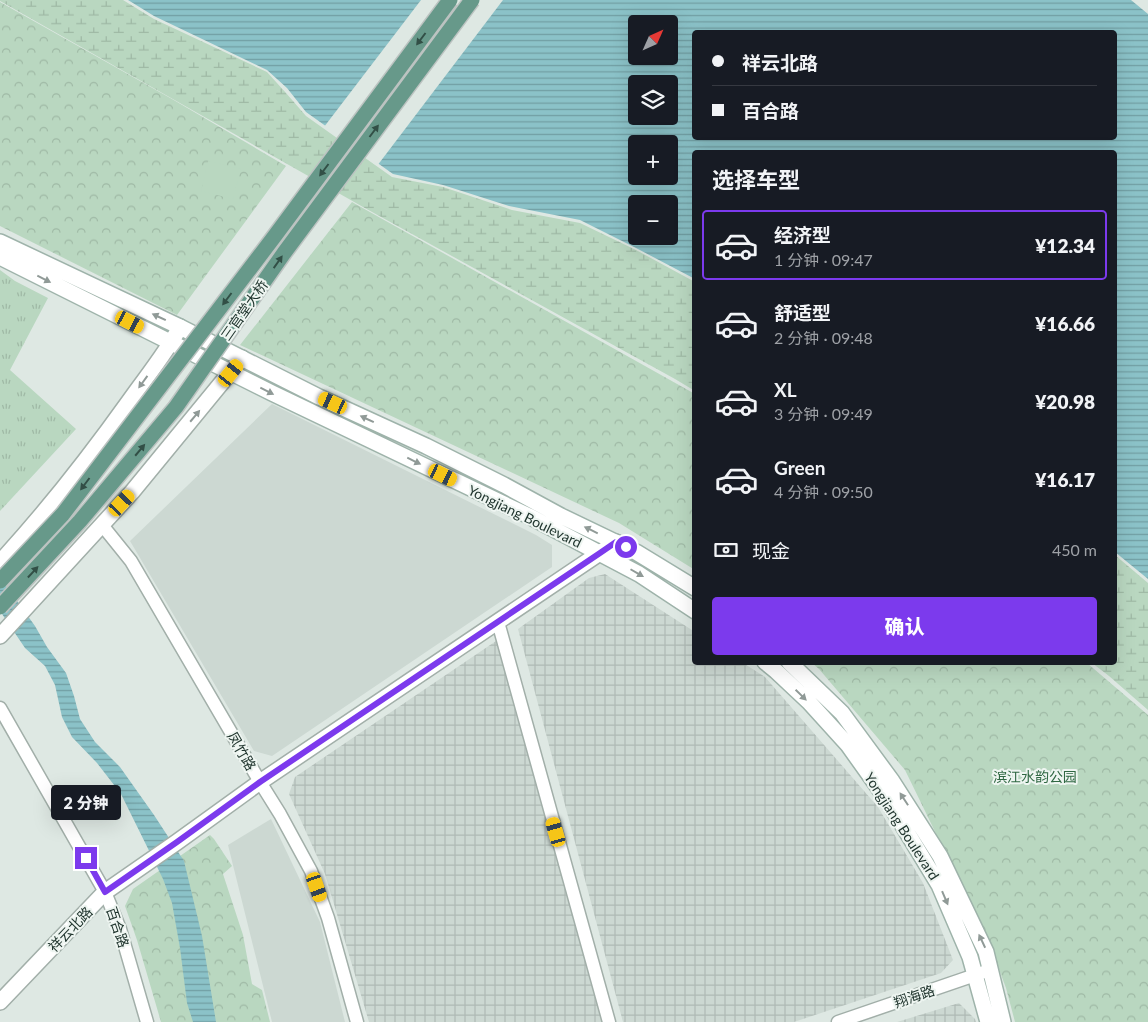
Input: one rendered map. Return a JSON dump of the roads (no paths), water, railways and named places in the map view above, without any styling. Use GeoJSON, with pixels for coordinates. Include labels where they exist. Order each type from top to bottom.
{"type":"FeatureCollection","features":[{"type":"Feature","properties":{"kind":"main road","name":"三官堂大桥"},"geometry":{"type":"LineString","coordinates":[[0,581],[63,514],[269,244],[450,0]]}},
{"type":"Feature","properties":{"kind":"main road","name":"三官堂大桥"},"geometry":{"type":"LineString","coordinates":[[0,607],[80,521],[176,407],[284,253],[472,0]]}},
{"type":"Feature","properties":{"kind":"main road","name":"Yongjiang Boulevard"},"geometry":{"type":"LineString","coordinates":[[0,242],[180,327],[319,397],[426,446],[561,516],[636,552],[692,586]]}},
{"type":"Feature","properties":{"kind":"main road","name":"Yongjiang Boulevard"},"geometry":{"type":"LineString","coordinates":[[0,257],[231,373],[528,516],[639,574],[692,609]]}},
{"type":"Feature","properties":{"kind":"main road"},"geometry":{"type":"LineString","coordinates":[[0,562],[76,472],[172,343],[180,327]]}},
{"type":"Feature","properties":{"kind":"main road"},"geometry":{"type":"LineString","coordinates":[[0,636],[132,492],[242,358]]}},
{"type":"Feature","properties":{"kind":"main road","name":"祥云北路"},"geometry":{"type":"LineString","coordinates":[[0,1002],[105,892],[260,782],[616,542]]}},
{"type":"Feature","properties":{"kind":"main road","name":"Yongjiang Boulevard"},"geometry":{"type":"LineString","coordinates":[[769,665],[808,702],[848,745],[888,801],[939,885],[970,957],[988,1022]]}},
{"type":"Feature","properties":{"kind":"main road","name":"Yongjiang Boulevard"},"geometry":{"type":"LineString","coordinates":[[792,665],[842,713],[892,781],[940,856],[986,952],[1003,1022]]}},
{"type":"Feature","properties":{"kind":"street","name":"凤竹路"},"geometry":{"type":"LineString","coordinates":[[102,524],[131,561],[280,814],[311,871],[328,918],[356,1022]]}},
{"type":"Feature","properties":{"kind":"street"},"geometry":{"type":"LineString","coordinates":[[498,622],[609,1022]]}},
{"type":"Feature","properties":{"kind":"street","name":"百合路"},"geometry":{"type":"LineString","coordinates":[[0,708],[105,892],[120,929],[147,1022]]}},
{"type":"Feature","properties":{"kind":"street","name":"翔海路"},"geometry":{"type":"LineString","coordinates":[[838,1022],[991,970]]}},
{"type":"Feature","properties":{"kind":"water"},"geometry":{"type":"Polygon","coordinates":[[[128,0],[1131,0],[1148,14],[1148,579],[1117,554],[1117,150],[692,150],[692,277],[630,245],[678,245],[678,195],[628,195],[628,244],[580,220],[509,206],[443,185],[393,174],[306,112],[287,88],[267,70],[154,16],[128,0]]]}},
{"type":"Feature","properties":{"kind":"water"},"geometry":{"type":"Polygon","coordinates":[[[0,577],[66,673],[80,719],[95,742],[120,767],[184,861],[202,936],[216,1022],[193,1022],[187,1003],[172,903],[163,879],[121,794],[97,763],[72,737],[62,717],[55,685],[45,666],[25,648],[0,611],[0,577]]]}},
{"type":"Feature","properties":{"kind":"park label","name":"滨江水韵公园"},"geometry":{"type":"Point","coordinates":[1035,776]}}]}
